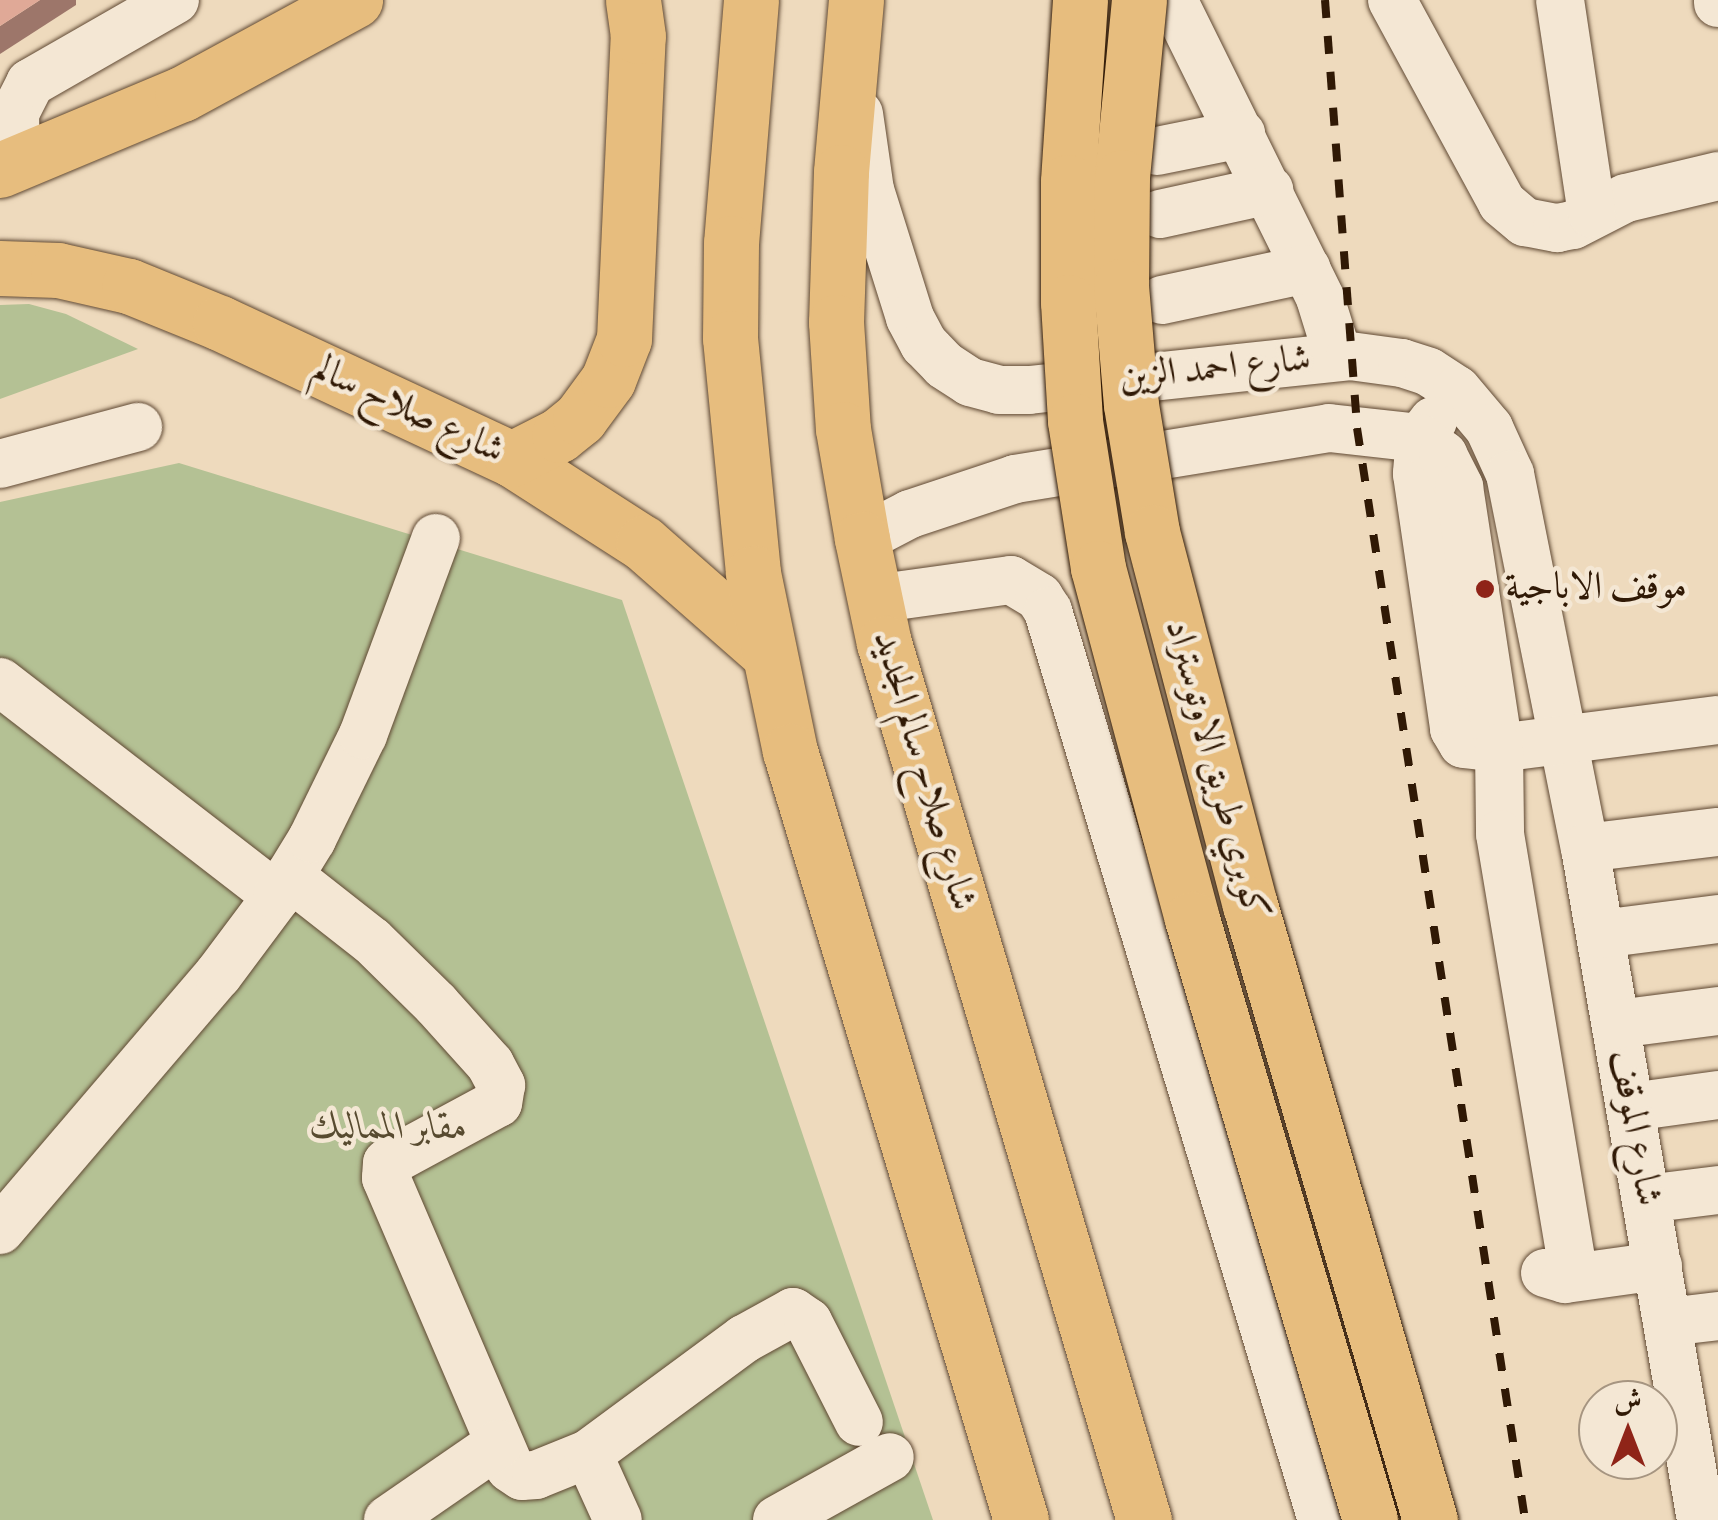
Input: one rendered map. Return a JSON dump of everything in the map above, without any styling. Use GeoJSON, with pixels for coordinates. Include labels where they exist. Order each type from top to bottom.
{"type":"FeatureCollection","features":[{"type":"Feature","properties":{"kind":"main road"},"geometry":{"type":"LineString","coordinates":[[8,167],[231,70],[355,0]]}},
{"type":"Feature","properties":{"kind":"main road"},"geometry":{"type":"LineString","coordinates":[[512,459],[559,436],[580,418],[608,380],[624,340],[638,36],[633,0]]}},
{"type":"Feature","properties":{"kind":"main road"},"geometry":{"type":"LineString","coordinates":[[751,0],[731,243],[730,338],[743,496],[768,653],[805,804],[1020,1520]]}},
{"type":"Feature","properties":{"kind":"main road","name":"كوبري طريق الاوتوستراد"},"geometry":{"type":"LineString","coordinates":[[1080,0],[1068,182],[1068,302],[1075,421],[1098,568],[1192,919],[1370,1520]]}},
{"type":"Feature","properties":{"kind":"main road","name":"كوبري طريق الاوتوستراد"},"geometry":{"type":"LineString","coordinates":[[1139,0],[1122,177],[1121,286],[1132,406],[1152,532],[1250,905],[1430,1520]]}},
{"type":"Feature","properties":{"kind":"main road","name":"شارع صلاح سالم الجديد"},"geometry":{"type":"LineString","coordinates":[[852,21],[836,322],[843,429],[862,539],[874,599],[1144,1520]]}},
{"type":"Feature","properties":{"kind":"main road","name":"شارع صلاح سالم"},"geometry":{"type":"LineString","coordinates":[[0,268],[58,270],[129,286],[220,323],[512,459],[643,543],[768,653]]}},
{"type":"Feature","properties":{"kind":"street"},"geometry":{"type":"LineString","coordinates":[[8,167],[15,113],[30,83],[175,0]]}},
{"type":"Feature","properties":{"kind":"street"},"geometry":{"type":"LineString","coordinates":[[1173,0],[1307,270],[1332,326],[1338,356]]}},
{"type":"Feature","properties":{"kind":"street"},"geometry":{"type":"LineString","coordinates":[[1392,0],[1502,203],[1513,215],[1541,227],[1573,225],[1644,192],[1718,176]]}},
{"type":"Feature","properties":{"kind":"street"},"geometry":{"type":"LineString","coordinates":[[1560,0],[1592,214]]}},
{"type":"Feature","properties":{"kind":"street","name":"شارع احمد الزين"},"geometry":{"type":"LineString","coordinates":[[852,21],[870,190],[891,267],[924,344],[944,366],[970,382],[999,390],[1338,356],[1402,363],[1429,372],[1456,390],[1489,428],[1510,474],[1561,738]]}},
{"type":"Feature","properties":{"kind":"street"},"geometry":{"type":"LineString","coordinates":[[1157,151],[1240,134]]}},
{"type":"Feature","properties":{"kind":"street"},"geometry":{"type":"LineString","coordinates":[[1160,214],[1268,190]]}},
{"type":"Feature","properties":{"kind":"street"},"geometry":{"type":"LineString","coordinates":[[1162,300],[1307,270]]}},
{"type":"Feature","properties":{"kind":"street"},"geometry":{"type":"LineString","coordinates":[[1208,371],[1217,446]]}},
{"type":"Feature","properties":{"kind":"street"},"geometry":{"type":"LineString","coordinates":[[1456,390],[1420,438],[1419,494],[1454,729],[1472,748],[1499,748],[1718,720]]}},
{"type":"Feature","properties":{"kind":"street"},"geometry":{"type":"LineString","coordinates":[[0,464],[138,426]]}},
{"type":"Feature","properties":{"kind":"street","name":"شارع احمد الزين"},"geometry":{"type":"LineString","coordinates":[[862,539],[910,514],[1015,479],[1328,428],[1420,438]]}},
{"type":"Feature","properties":{"kind":"street"},"geometry":{"type":"LineString","coordinates":[[0,1230],[218,975],[283,886],[339,788],[436,538]]}},
{"type":"Feature","properties":{"kind":"street"},"geometry":{"type":"LineString","coordinates":[[874,599],[994,579],[1026,586],[1048,611],[1322,1520]]}},
{"type":"Feature","properties":{"kind":"street"},"geometry":{"type":"LineString","coordinates":[[0,682],[283,886],[372,941],[490,1064],[501,1085],[498,1103],[387,1163],[385,1168],[510,1468],[522,1476],[554,1470],[588,1454],[744,1339],[793,1312],[808,1322],[859,1422]]}},
{"type":"Feature","properties":{"kind":"street","name":"شارع الموقف"},"geometry":{"type":"LineString","coordinates":[[1561,738],[1601,934],[1668,1322],[1702,1427],[1703,1520]]}},
{"type":"Feature","properties":{"kind":"street"},"geometry":{"type":"LineString","coordinates":[[1499,748],[1500,834],[1574,1277],[1658,1266]]}},
{"type":"Feature","properties":{"kind":"street"},"geometry":{"type":"LineString","coordinates":[[1585,848],[1718,832]]}},
{"type":"Feature","properties":{"kind":"street"},"geometry":{"type":"LineString","coordinates":[[1601,934],[1718,919]]}},
{"type":"Feature","properties":{"kind":"street"},"geometry":{"type":"LineString","coordinates":[[1616,1024],[1718,1011]]}},
{"type":"Feature","properties":{"kind":"street"},"geometry":{"type":"LineString","coordinates":[[1630,1107],[1718,1095]]}},
{"type":"Feature","properties":{"kind":"street"},"geometry":{"type":"LineString","coordinates":[[1646,1199],[1718,1190]]}},
{"type":"Feature","properties":{"kind":"street"},"geometry":{"type":"LineString","coordinates":[[1668,1322],[1718,1316]]}},
{"type":"Feature","properties":{"kind":"street"},"geometry":{"type":"LineString","coordinates":[[388,1520],[498,1444]]}},
{"type":"Feature","properties":{"kind":"street"},"geometry":{"type":"LineString","coordinates":[[588,1454],[618,1520]]}},
{"type":"Feature","properties":{"kind":"street"},"geometry":{"type":"LineString","coordinates":[[778,1520],[890,1457]]}},
{"type":"Feature","properties":{"kind":"street"},"geometry":{"type":"LineString","coordinates":[[1703,1520],[1718,1518]]}},
{"type":"Feature","properties":{"kind":"green space"},"geometry":{"type":"Polygon","coordinates":[[[29,304],[66,314],[138,349],[0,399],[0,305],[29,304]]]}},
{"type":"Feature","properties":{"kind":"green space","name":"مقابر المماليك"},"geometry":{"type":"Polygon","coordinates":[[[179,463],[622,600],[933,1520],[0,1520],[0,502],[179,463]]]}},
{"type":"Feature","properties":{"kind":"building"},"geometry":{"type":"Polygon","coordinates":[[[0,0],[40,0],[0,26],[0,0]]]}},
{"type":"Feature","properties":{"kind":"railway"},"geometry":{"type":"LineString","coordinates":[[1325,0],[1357,428],[1525,1520]]}},
{"type":"Feature","properties":{"kind":"place","name":"موقف الاباجية"},"geometry":{"type":"Point","coordinates":[1485,589]}}]}
